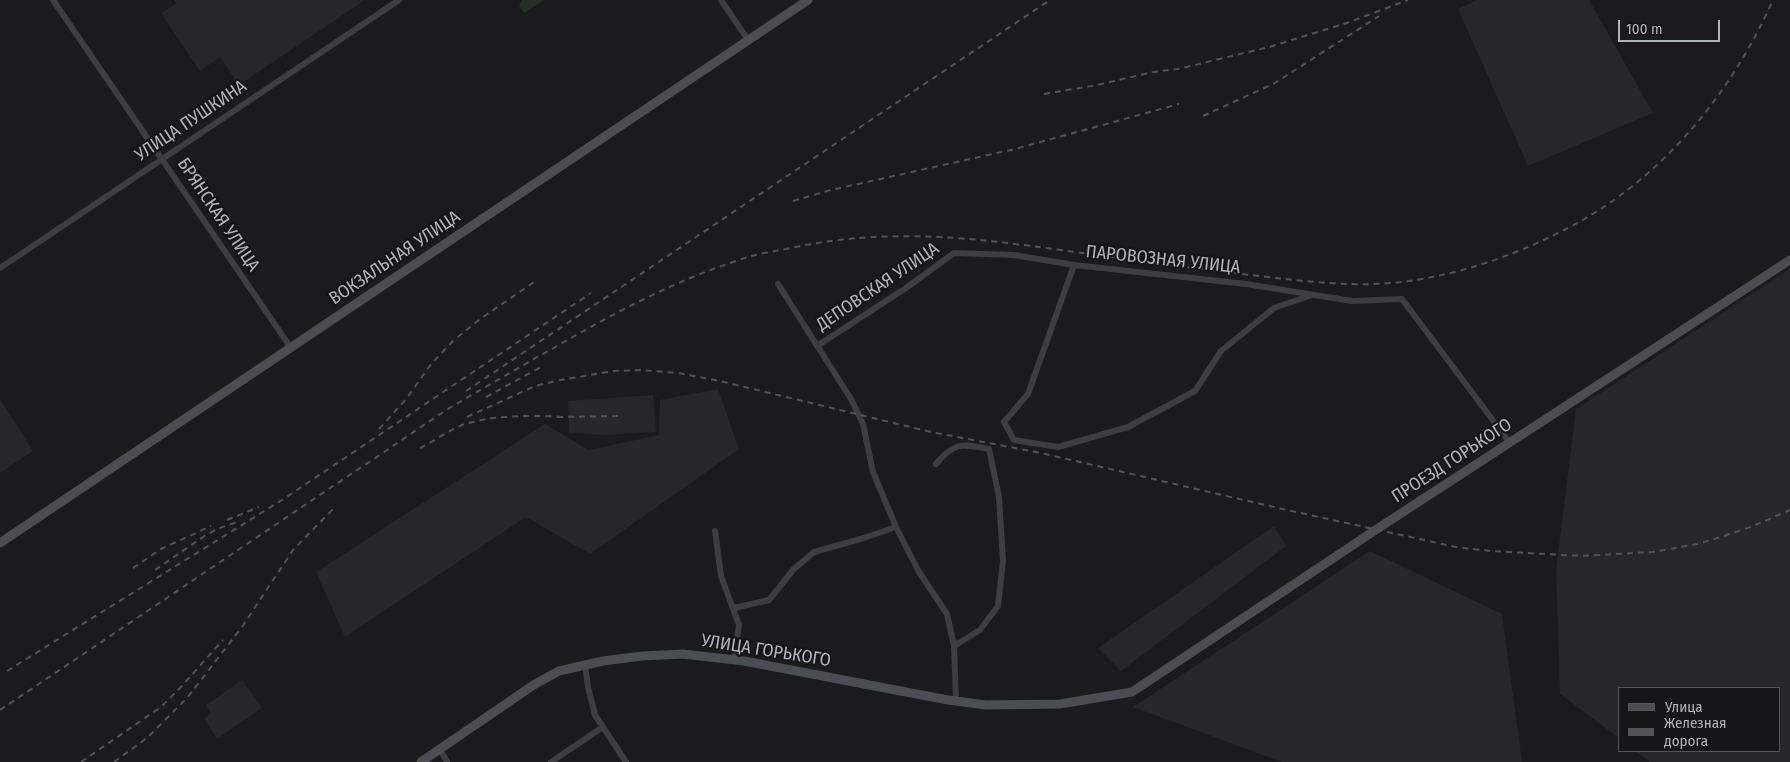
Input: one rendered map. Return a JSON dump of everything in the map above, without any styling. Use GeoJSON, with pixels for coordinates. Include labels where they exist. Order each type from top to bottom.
{"type":"FeatureCollection","features":[{"type":"Feature","properties":{"kind":"main road","name":"ВОКЗАЛЬНАЯ УЛИЦА"},"geometry":{"type":"LineString","coordinates":[[0,544],[808,0]]}},
{"type":"Feature","properties":{"kind":"main road","name":"ПРОЕЗД ГОРЬКОГО"},"geometry":{"type":"LineString","coordinates":[[1132,692],[1377,529],[1790,260]]}},
{"type":"Feature","properties":{"kind":"main road","name":"УЛИЦА ГОРЬКОГО"},"geometry":{"type":"LineString","coordinates":[[421,762],[535,684],[559,671],[642,656],[683,654],[734,660],[986,705],[1060,704],[1132,692]]}},
{"type":"Feature","properties":{"kind":"street","name":"БРЯНСКАЯ УЛИЦА"},"geometry":{"type":"LineString","coordinates":[[54,0],[291,348]]}},
{"type":"Feature","properties":{"kind":"street","name":"УЛИЦА ПУШКИНА"},"geometry":{"type":"LineString","coordinates":[[0,268],[398,0]]}},
{"type":"Feature","properties":{"kind":"street"},"geometry":{"type":"LineString","coordinates":[[721,0],[748,40]]}},
{"type":"Feature","properties":{"kind":"street","name":"ДЕПОВСКАЯ УЛИЦА"},"geometry":{"type":"LineString","coordinates":[[817,346],[906,288],[954,253],[1014,255],[1074,265]]}},
{"type":"Feature","properties":{"kind":"street","name":"ПАРОВОЗНАЯ УЛИЦА"},"geometry":{"type":"LineString","coordinates":[[1314,295],[1274,308],[1221,351],[1195,391],[1128,427],[1058,447],[1014,440],[1004,422],[1028,394],[1074,265],[1246,284],[1352,301],[1402,299],[1507,440],[1508,444]]}},
{"type":"Feature","properties":{"kind":"street"},"geometry":{"type":"LineString","coordinates":[[778,284],[851,399],[863,424],[874,472],[896,527],[919,572],[947,614],[954,646],[956,700]]}},
{"type":"Feature","properties":{"kind":"street"},"geometry":{"type":"LineString","coordinates":[[936,464],[946,452],[963,444],[989,449],[999,497],[1003,561],[998,606],[980,630],[954,646]]}},
{"type":"Feature","properties":{"kind":"street"},"geometry":{"type":"LineString","coordinates":[[734,608],[769,600],[794,569],[814,552],[896,527]]}},
{"type":"Feature","properties":{"kind":"street"},"geometry":{"type":"LineString","coordinates":[[715,532],[721,576],[739,624],[734,660]]}},
{"type":"Feature","properties":{"kind":"street"},"geometry":{"type":"LineString","coordinates":[[585,665],[595,715],[626,762]]}},
{"type":"Feature","properties":{"kind":"street"},"geometry":{"type":"LineString","coordinates":[[551,762],[603,726]]}},
{"type":"Feature","properties":{"kind":"street"},"geometry":{"type":"LineString","coordinates":[[440,749],[447,762]]}},
{"type":"Feature","properties":{"kind":"shaded area"},"geometry":{"type":"Polygon","coordinates":[[[174,0],[365,0],[239,85],[220,57],[200,71],[161,13],[176,4],[174,0]]]}},
{"type":"Feature","properties":{"kind":"shaded area"},"geometry":{"type":"Polygon","coordinates":[[[522,0],[544,0],[524,13],[519,6],[522,0]]]}},
{"type":"Feature","properties":{"kind":"shaded area"},"geometry":{"type":"Polygon","coordinates":[[[1477,0],[1589,0],[1653,113],[1528,166],[1458,9],[1477,0]]]}},
{"type":"Feature","properties":{"kind":"shaded area"},"geometry":{"type":"Polygon","coordinates":[[[1790,269],[1790,762],[1650,762],[1636,752],[1780,752],[1780,687],[1618,687],[1618,737],[1560,694],[1556,571],[1576,409],[1790,269]]]}},
{"type":"Feature","properties":{"kind":"shaded area"},"geometry":{"type":"Polygon","coordinates":[[[718,389],[739,449],[590,554],[526,517],[345,637],[316,572],[545,424],[589,450],[659,435],[660,400],[718,389]]]}},
{"type":"Feature","properties":{"kind":"shaded area"},"geometry":{"type":"Polygon","coordinates":[[[653,395],[656,432],[606,435],[569,433],[568,401],[653,395]]]}},
{"type":"Feature","properties":{"kind":"shaded area"},"geometry":{"type":"Polygon","coordinates":[[[0,399],[33,451],[0,473],[0,399]]]}},
{"type":"Feature","properties":{"kind":"shaded area"},"geometry":{"type":"Polygon","coordinates":[[[1274,526],[1286,546],[1121,671],[1098,648],[1274,526]]]}},
{"type":"Feature","properties":{"kind":"shaded area"},"geometry":{"type":"Polygon","coordinates":[[[1370,551],[1502,614],[1522,762],[1282,762],[1133,707],[1370,551]]]}},
{"type":"Feature","properties":{"kind":"shaded area"},"geometry":{"type":"Polygon","coordinates":[[[242,680],[262,708],[217,739],[204,719],[211,713],[206,705],[242,680]]]}},
{"type":"Feature","properties":{"kind":"railway"},"geometry":{"type":"LineString","coordinates":[[466,391],[1050,0]]}},
{"type":"Feature","properties":{"kind":"railway"},"geometry":{"type":"LineString","coordinates":[[1044,94],[1097,85],[1153,72],[1178,69],[1269,47],[1347,23],[1408,0]]}},
{"type":"Feature","properties":{"kind":"railway"},"geometry":{"type":"LineString","coordinates":[[0,710],[456,404],[611,316],[693,277],[742,259],[767,253],[822,242],[893,236],[961,238],[1227,272],[1338,284],[1392,283],[1460,271],[1503,257],[1566,229],[1600,209],[1632,186],[1661,161],[1689,132],[1736,70],[1773,0]]}},
{"type":"Feature","properties":{"kind":"railway"},"geometry":{"type":"LineString","coordinates":[[1203,116],[1275,83],[1379,16]]}},
{"type":"Feature","properties":{"kind":"railway"},"geometry":{"type":"LineString","coordinates":[[793,201],[831,190],[1015,149],[1179,104]]}},
{"type":"Feature","properties":{"kind":"railway"},"geometry":{"type":"LineString","coordinates":[[379,429],[407,398],[431,364],[453,341],[480,319],[537,280]]}},
{"type":"Feature","properties":{"kind":"railway"},"geometry":{"type":"LineString","coordinates":[[7,671],[282,500],[591,293]]}},
{"type":"Feature","properties":{"kind":"railway"},"geometry":{"type":"LineString","coordinates":[[486,397],[541,367]]}},
{"type":"Feature","properties":{"kind":"railway"},"geometry":{"type":"LineString","coordinates":[[467,417],[535,386],[560,380],[614,371],[641,370],[678,373],[720,381],[931,432],[1041,453],[1287,510],[1456,547],[1491,551],[1581,556],[1653,552],[1697,544],[1721,537],[1790,510]]}},
{"type":"Feature","properties":{"kind":"railway"},"geometry":{"type":"LineString","coordinates":[[420,448],[457,427],[486,419],[512,416],[563,417]]}},
{"type":"Feature","properties":{"kind":"railway"},"geometry":{"type":"LineString","coordinates":[[557,417],[620,416]]}},
{"type":"Feature","properties":{"kind":"railway"},"geometry":{"type":"LineString","coordinates":[[114,762],[147,738],[187,698],[242,627],[293,550],[336,506]]}},
{"type":"Feature","properties":{"kind":"railway"},"geometry":{"type":"LineString","coordinates":[[227,520],[259,507]]}},
{"type":"Feature","properties":{"kind":"railway"},"geometry":{"type":"LineString","coordinates":[[155,570],[203,537],[217,529],[237,522]]}},
{"type":"Feature","properties":{"kind":"railway"},"geometry":{"type":"LineString","coordinates":[[133,568],[161,549],[211,526]]}},
{"type":"Feature","properties":{"kind":"railway"},"geometry":{"type":"LineString","coordinates":[[81,762],[161,707],[223,640]]}}]}
